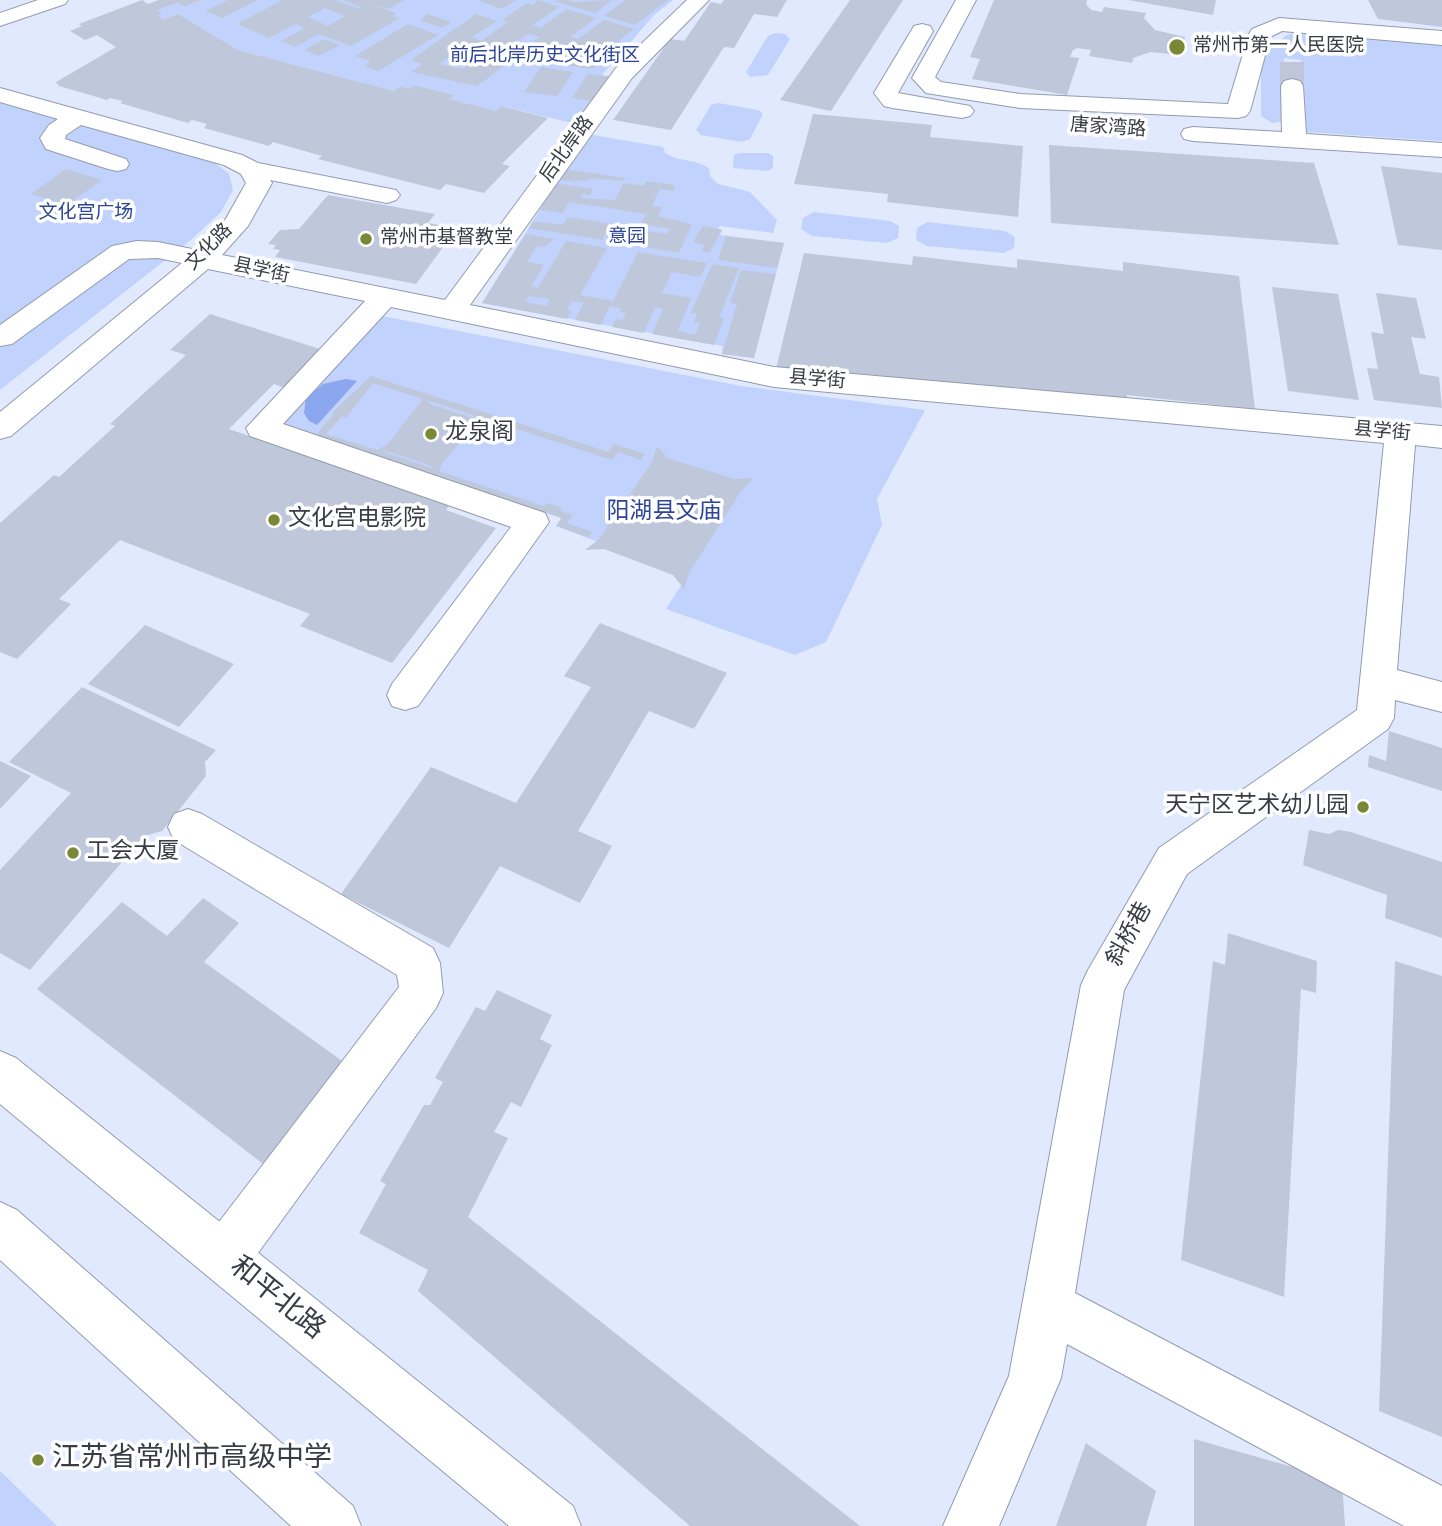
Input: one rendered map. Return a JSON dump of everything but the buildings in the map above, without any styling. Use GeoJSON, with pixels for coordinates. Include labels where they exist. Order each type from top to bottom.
{"type":"FeatureCollection","features":[{"type":"Feature","properties":{"kind":"street"},"geometry":{"type":"LineString","coordinates":[[0,20],[58,0]]}},
{"type":"Feature","properties":{"kind":"street","name":"后北岸路"},"geometry":{"type":"LineString","coordinates":[[451,312],[624,73],[699,0]]}},
{"type":"Feature","properties":{"kind":"street"},"geometry":{"type":"LineString","coordinates":[[965,0],[923,78],[934,88],[1020,101],[1238,111],[1270,129],[1294,135],[1292,86]]}},
{"type":"Feature","properties":{"kind":"street"},"geometry":{"type":"LineString","coordinates":[[1309,26],[1312,0]]}},
{"type":"Feature","properties":{"kind":"street","name":"唐家湾路"},"geometry":{"type":"LineString","coordinates":[[933,12],[886,93],[892,101],[1063,126]]}},
{"type":"Feature","properties":{"kind":"street"},"geometry":{"type":"LineString","coordinates":[[1238,111],[1260,34],[1279,24],[1442,38]]}},
{"type":"Feature","properties":{"kind":"street"},"geometry":{"type":"LineString","coordinates":[[0,95],[233,160],[251,169],[387,195]]}},
{"type":"Feature","properties":{"kind":"street"},"geometry":{"type":"LineString","coordinates":[[78,116],[57,130],[52,138],[55,144],[117,164]]}},
{"type":"Feature","properties":{"kind":"street","name":"唐家湾路"},"geometry":{"type":"LineString","coordinates":[[1171,133],[1294,135],[1442,150]]}},
{"type":"Feature","properties":{"kind":"street","name":"文化路"},"geometry":{"type":"LineString","coordinates":[[0,428],[202,260],[235,226],[259,183],[251,169]]}},
{"type":"Feature","properties":{"kind":"street","name":"县学街"},"geometry":{"type":"LineString","coordinates":[[2,337],[104,261],[121,252],[137,249],[158,250],[774,377],[1442,437]]}},
{"type":"Feature","properties":{"kind":"street"},"geometry":{"type":"LineString","coordinates":[[384,298],[261,428],[533,522],[405,695]]}},
{"type":"Feature","properties":{"kind":"street","name":"斜桥巷"},"geometry":{"type":"LineString","coordinates":[[971,1526],[1035,1378],[1104,985],[1173,861],[1375,719],[1400,435]]}},
{"type":"Feature","properties":{"kind":"street"},"geometry":{"type":"LineString","coordinates":[[1379,680],[1442,697]]}},
{"type":"Feature","properties":{"kind":"street"},"geometry":{"type":"LineString","coordinates":[[188,827],[418,963],[421,993],[224,1257]]}},
{"type":"Feature","properties":{"kind":"street","name":"和平北路"},"geometry":{"type":"LineString","coordinates":[[0,1074],[553,1526]]}},
{"type":"Feature","properties":{"kind":"street"},"geometry":{"type":"LineString","coordinates":[[0,1227],[334,1526]]}},
{"type":"Feature","properties":{"kind":"street"},"geometry":{"type":"LineString","coordinates":[[1049,1307],[1442,1516]]}},
{"type":"Feature","properties":{"kind":"green space","name":"前后北岸历史文化街区"},"geometry":{"type":"Polygon","coordinates":[[[202,0],[673,0],[655,14],[602,75],[613,77],[580,125],[502,106],[496,111],[450,99],[453,95],[414,85],[409,89],[400,86],[394,91],[238,50],[178,14],[164,19],[158,15],[157,10],[178,3],[184,7],[202,0]]]}},
{"type":"Feature","properties":{"kind":"green space"},"geometry":{"type":"Polygon","coordinates":[[[1299,32],[1442,44],[1442,141],[1306,132],[1301,60],[1284,58],[1286,121],[1272,123],[1261,116],[1261,67],[1265,52],[1287,35],[1299,32]]]}},
{"type":"Feature","properties":{"kind":"green space"},"geometry":{"type":"Polygon","coordinates":[[[775,33],[785,34],[790,39],[768,75],[750,77],[746,72],[768,36],[775,33]]]}},
{"type":"Feature","properties":{"kind":"green space","name":"文化宫广场"},"geometry":{"type":"Polygon","coordinates":[[[0,99],[210,159],[229,174],[233,190],[221,212],[192,239],[0,390],[0,99]]]}},
{"type":"Feature","properties":{"kind":"green space"},"geometry":{"type":"Polygon","coordinates":[[[718,103],[758,110],[763,114],[750,139],[742,142],[701,135],[696,130],[711,105],[718,103]]]}},
{"type":"Feature","properties":{"kind":"green space","name":"意园"},"geometry":{"type":"Polygon","coordinates":[[[587,134],[663,147],[665,153],[675,158],[699,163],[709,168],[710,176],[718,184],[750,192],[777,220],[773,233],[720,226],[718,229],[722,230],[720,235],[784,243],[754,358],[722,354],[723,346],[482,303],[587,134]]]}},
{"type":"Feature","properties":{"kind":"green space"},"geometry":{"type":"Polygon","coordinates":[[[768,153],[773,156],[773,168],[768,171],[733,168],[734,155],[768,153]]]}},
{"type":"Feature","properties":{"kind":"green space"},"geometry":{"type":"Polygon","coordinates":[[[814,212],[890,221],[899,226],[898,238],[887,243],[812,236],[801,229],[803,218],[814,212]]]}},
{"type":"Feature","properties":{"kind":"green space"},"geometry":{"type":"Polygon","coordinates":[[[927,222],[1005,231],[1015,237],[1014,248],[1004,253],[927,246],[916,240],[917,228],[927,222]]]}},
{"type":"Feature","properties":{"kind":"green space","name":"阳湖县文庙"},"geometry":{"type":"Polygon","coordinates":[[[377,315],[741,386],[925,410],[877,499],[882,525],[826,642],[795,655],[666,609],[687,576],[556,526],[561,518],[277,424],[377,315]]]}},
{"type":"Feature","properties":{"kind":"green space"},"geometry":{"type":"Polygon","coordinates":[[[0,1471],[57,1526],[0,1526],[0,1471]]]}},
{"type":"Feature","properties":{"kind":"water"},"geometry":{"type":"Polygon","coordinates":[[[346,379],[357,381],[317,425],[309,421],[304,413],[306,398],[323,384],[346,379]]]}},
{"type":"Feature","properties":{"kind":"tunnel"},"geometry":{"type":"LineString","coordinates":[[1292,62],[1292,86]]}},
{"type":"Feature","properties":{"kind":"place","name":"常州市第一人民医院"},"geometry":{"type":"Point","coordinates":[1177,47]}},
{"type":"Feature","properties":{"kind":"place","name":"常州市基督教堂"},"geometry":{"type":"Point","coordinates":[366,239]}},
{"type":"Feature","properties":{"kind":"place","name":"龙泉阁"},"geometry":{"type":"Point","coordinates":[431,434]}},
{"type":"Feature","properties":{"kind":"place","name":"文化宫电影院"},"geometry":{"type":"Point","coordinates":[274,520]}},
{"type":"Feature","properties":{"kind":"place","name":"天宁区艺术幼儿园"},"geometry":{"type":"Point","coordinates":[1363,807]}},
{"type":"Feature","properties":{"kind":"place","name":"工会大厦"},"geometry":{"type":"Point","coordinates":[73,853]}},
{"type":"Feature","properties":{"kind":"place","name":"江苏省常州市高级中学"},"geometry":{"type":"Point","coordinates":[38,1460]}}]}
